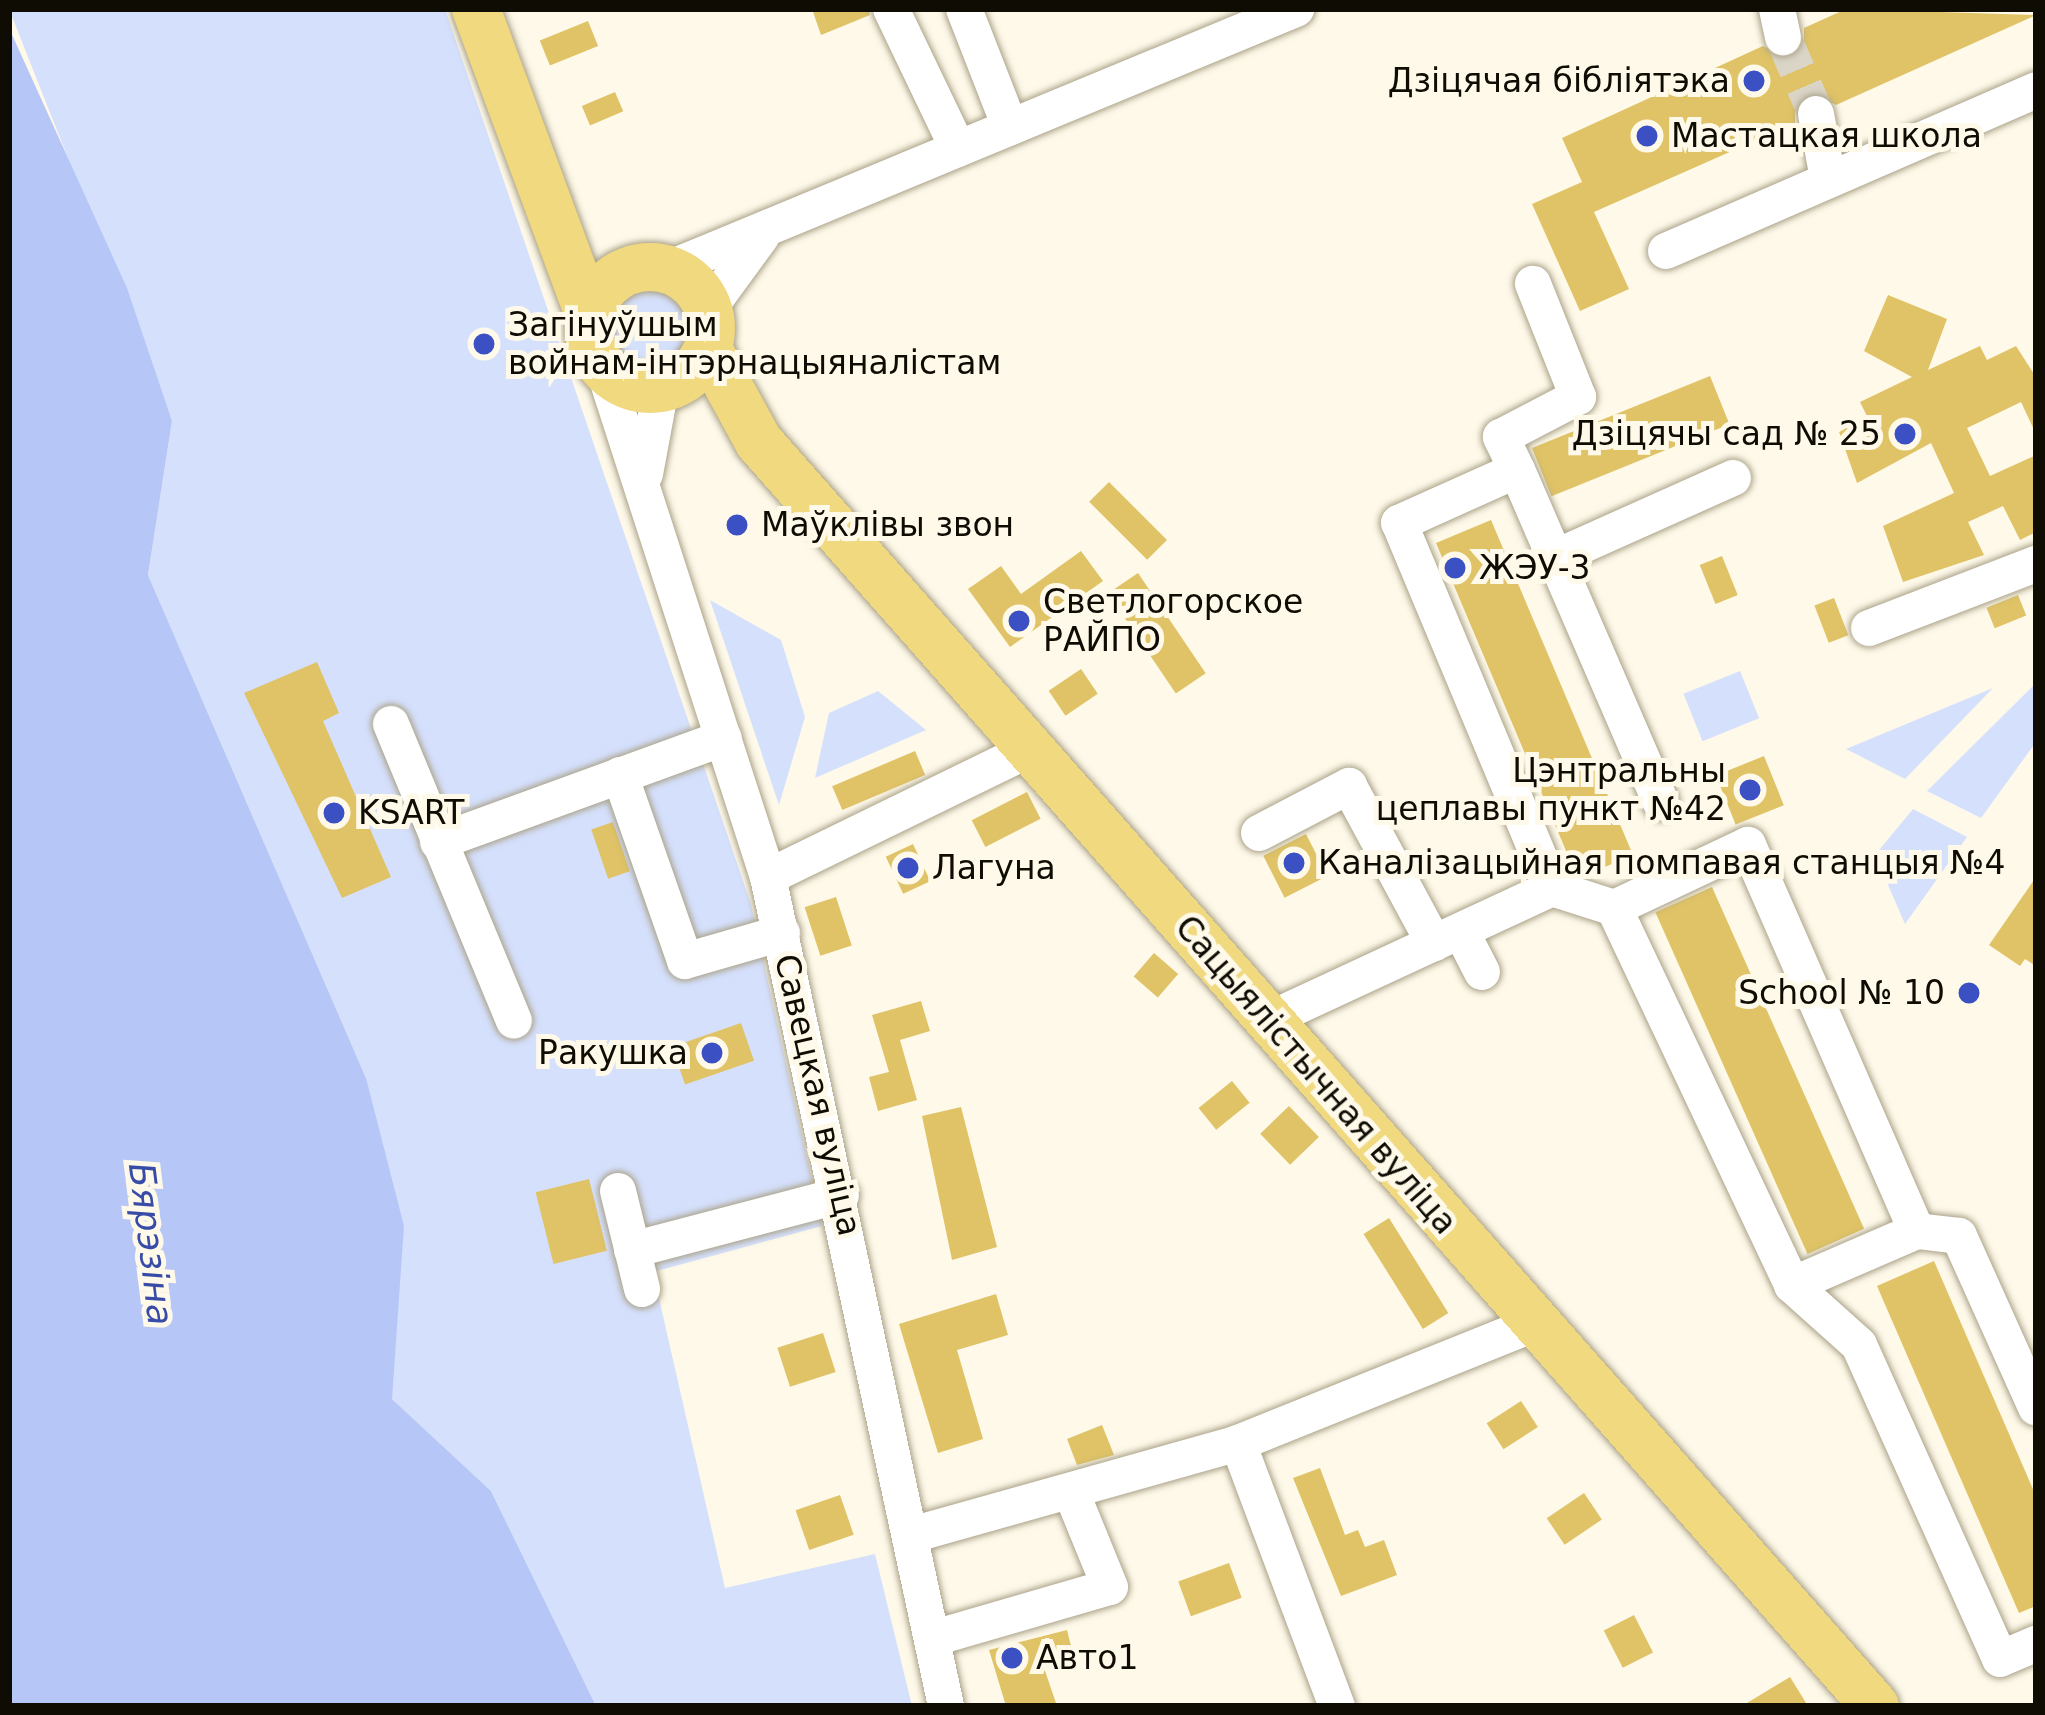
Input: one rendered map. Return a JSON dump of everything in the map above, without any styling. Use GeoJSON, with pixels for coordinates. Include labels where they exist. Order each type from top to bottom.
{"type":"FeatureCollection","features":[{"type":"Feature","properties":{"kind":"main road"},"geometry":{"type":"LineString","coordinates":[[476,9],[540,182],[589,314],[604,370],[690,357],[648,270],[578,235],[540,182]]}},
{"type":"Feature","properties":{"kind":"main road"},"geometry":{"type":"LineString","coordinates":[[589,314],[648,270]]}},
{"type":"Feature","properties":{"kind":"main road","name":"Сацыялістычная вуліца"},"geometry":{"type":"LineString","coordinates":[[690,357],[1532,1324],[1875,1706]]}},
{"type":"Feature","properties":{"kind":"street"},"geometry":{"type":"LineString","coordinates":[[891,9],[958,149]]}},
{"type":"Feature","properties":{"kind":"street"},"geometry":{"type":"LineString","coordinates":[[964,9],[1010,127]]}},
{"type":"Feature","properties":{"kind":"street"},"geometry":{"type":"LineString","coordinates":[[648,270],[778,224],[1296,9]]}},
{"type":"Feature","properties":{"kind":"street"},"geometry":{"type":"LineString","coordinates":[[1666,251],[2036,91]]}},
{"type":"Feature","properties":{"kind":"street"},"geometry":{"type":"LineString","coordinates":[[1816,114],[1828,179]]}},
{"type":"Feature","properties":{"kind":"street","name":"Савецкая вуліца"},"geometry":{"type":"LineString","coordinates":[[645,495],[646,438],[732,265],[778,224]]}},
{"type":"Feature","properties":{"kind":"street"},"geometry":{"type":"LineString","coordinates":[[1533,284],[1579,397],[1501,437],[1661,802]]}},
{"type":"Feature","properties":{"kind":"street","name":"Савецкая вуліца"},"geometry":{"type":"LineString","coordinates":[[604,370],[768,877],[915,1534],[946,1706]]}},
{"type":"Feature","properties":{"kind":"street"},"geometry":{"type":"LineString","coordinates":[[1517,470],[1400,523],[1552,888]]}},
{"type":"Feature","properties":{"kind":"street"},"geometry":{"type":"LineString","coordinates":[[1554,558],[1733,478]]}},
{"type":"Feature","properties":{"kind":"street"},"geometry":{"type":"LineString","coordinates":[[1869,628],[2036,564]]}},
{"type":"Feature","properties":{"kind":"street"},"geometry":{"type":"LineString","coordinates":[[391,724],[514,1021]]}},
{"type":"Feature","properties":{"kind":"street"},"geometry":{"type":"LineString","coordinates":[[438,842],[724,738]]}},
{"type":"Feature","properties":{"kind":"street"},"geometry":{"type":"LineString","coordinates":[[768,877],[1031,749]]}},
{"type":"Feature","properties":{"kind":"street"},"geometry":{"type":"LineString","coordinates":[[620,775],[685,961],[782,933]]}},
{"type":"Feature","properties":{"kind":"street"},"geometry":{"type":"LineString","coordinates":[[1259,832],[1349,786],[1448,937],[1481,972]]}},
{"type":"Feature","properties":{"kind":"street"},"geometry":{"type":"LineString","coordinates":[[1270,1019],[1552,888],[1614,908],[1748,845],[1917,1232]]}},
{"type":"Feature","properties":{"kind":"street"},"geometry":{"type":"LineString","coordinates":[[1614,908],[1792,1285],[1859,1346],[2000,1659],[2036,1644]]}},
{"type":"Feature","properties":{"kind":"street"},"geometry":{"type":"LineString","coordinates":[[618,1191],[642,1289]]}},
{"type":"Feature","properties":{"kind":"street"},"geometry":{"type":"LineString","coordinates":[[632,1250],[841,1196]]}},
{"type":"Feature","properties":{"kind":"street"},"geometry":{"type":"LineString","coordinates":[[1792,1285],[1917,1232],[1959,1236],[2036,1407]]}},
{"type":"Feature","properties":{"kind":"street"},"geometry":{"type":"LineString","coordinates":[[915,1534],[1072,1494],[1238,1443],[1532,1324]]}},
{"type":"Feature","properties":{"kind":"street"},"geometry":{"type":"LineString","coordinates":[[1238,1443],[1337,1706]]}},
{"type":"Feature","properties":{"kind":"street"},"geometry":{"type":"LineString","coordinates":[[934,1638],[1110,1587],[1072,1494]]}},
{"type":"Feature","properties":{"kind":"shaded area"},"geometry":{"type":"Polygon","coordinates":[[[9,9],[445,9],[751,904],[822,1226],[653,1272],[725,1588],[875,1554],[912,1706],[596,1706],[491,1491],[392,1399],[366,1078],[148,575],[172,421],[9,9]]]}},
{"type":"Feature","properties":{"kind":"shaded area"},"geometry":{"type":"Polygon","coordinates":[[[650,279],[685,293],[699,328],[685,363],[650,377],[615,363],[601,328],[615,293],[650,279]]]}},
{"type":"Feature","properties":{"kind":"shaded area"},"geometry":{"type":"Polygon","coordinates":[[[710,600],[781,640],[805,717],[779,805],[710,600]]]}},
{"type":"Feature","properties":{"kind":"shaded area"},"geometry":{"type":"Polygon","coordinates":[[[1740,671],[1759,718],[1703,741],[1683,694],[1740,671]]]}},
{"type":"Feature","properties":{"kind":"shaded area"},"geometry":{"type":"Polygon","coordinates":[[[2036,683],[2036,742],[1981,818],[1927,791],[2036,683]]]}},
{"type":"Feature","properties":{"kind":"shaded area"},"geometry":{"type":"Polygon","coordinates":[[[1993,688],[1905,779],[1846,749],[1993,688]]]}},
{"type":"Feature","properties":{"kind":"shaded area"},"geometry":{"type":"Polygon","coordinates":[[[878,691],[926,730],[815,778],[829,713],[878,691]]]}},
{"type":"Feature","properties":{"kind":"shaded area"},"geometry":{"type":"Polygon","coordinates":[[[1913,809],[1967,837],[1905,924],[1875,855],[1913,809]]]}},
{"type":"Feature","properties":{"kind":"water","name":"Бярэзіна"},"geometry":{"type":"Polygon","coordinates":[[[9,28],[127,288],[172,421],[148,575],[366,1078],[404,1226],[392,1399],[491,1491],[596,1706],[9,1706],[9,28]]]}},
{"type":"Feature","properties":{"kind":"building"},"geometry":{"type":"Polygon","coordinates":[[[812,9],[869,9],[870,15],[821,35],[812,9]]]}},
{"type":"Feature","properties":{"kind":"building"},"geometry":{"type":"Polygon","coordinates":[[[1846,9],[2036,15],[1836,105],[1811,92],[1795,105],[1795,123],[1594,212],[1629,289],[1580,311],[1532,204],[1582,182],[1562,138],[1763,46],[1789,59],[1804,45],[1804,28],[1846,9]]]}},
{"type":"Feature","properties":{"kind":"building"},"geometry":{"type":"Polygon","coordinates":[[[588,21],[598,46],[550,66],[540,40],[588,21]]]}},
{"type":"Feature","properties":{"kind":"building"},"geometry":{"type":"Polygon","coordinates":[[[615,92],[623,111],[590,125],[582,106],[615,92]]]}},
{"type":"Feature","properties":{"kind":"building","name":"Дзіцячы сад № 25"},"geometry":{"type":"Polygon","coordinates":[[[1888,295],[1947,319],[1928,370],[1980,346],[1987,360],[2016,346],[2036,377],[2036,434],[2021,402],[1967,428],[1990,476],[2036,455],[2036,532],[2020,540],[2003,506],[1968,522],[1984,555],[1903,582],[1883,526],[1954,493],[1931,443],[1857,483],[1838,429],[1867,416],[1860,402],[1912,377],[1864,351],[1888,295]]]}},
{"type":"Feature","properties":{"kind":"building"},"geometry":{"type":"Polygon","coordinates":[[[1710,376],[1729,424],[1551,496],[1532,448],[1710,376]]]}},
{"type":"Feature","properties":{"kind":"building"},"geometry":{"type":"Polygon","coordinates":[[[1109,482],[1167,540],[1147,560],[1089,502],[1109,482]]]}},
{"type":"Feature","properties":{"kind":"building"},"geometry":{"type":"Polygon","coordinates":[[[1491,520],[1633,855],[1586,875],[1575,872],[1436,543],[1491,520]]]}},
{"type":"Feature","properties":{"kind":"building","name":"Светлогорское РАЙПО"},"geometry":{"type":"Polygon","coordinates":[[[1081,551],[1103,581],[1010,647],[968,589],[1001,566],[1021,594],[1081,551]]]}},
{"type":"Feature","properties":{"kind":"building"},"geometry":{"type":"Polygon","coordinates":[[[1722,556],[1738,595],[1715,604],[1700,565],[1722,556]]]}},
{"type":"Feature","properties":{"kind":"building"},"geometry":{"type":"Polygon","coordinates":[[[1138,573],[1206,673],[1176,693],[1108,593],[1138,573]]]}},
{"type":"Feature","properties":{"kind":"building"},"geometry":{"type":"Polygon","coordinates":[[[2018,595],[2026,615],[1995,628],[1986,608],[2018,595]]]}},
{"type":"Feature","properties":{"kind":"building"},"geometry":{"type":"Polygon","coordinates":[[[1834,598],[1848,635],[1829,643],[1814,606],[1834,598]]]}},
{"type":"Feature","properties":{"kind":"building","name":"KSART"},"geometry":{"type":"Polygon","coordinates":[[[317,662],[339,713],[323,721],[391,877],[342,898],[244,693],[317,662]]]}},
{"type":"Feature","properties":{"kind":"building"},"geometry":{"type":"Polygon","coordinates":[[[1081,669],[1098,694],[1065,716],[1049,691],[1081,669]]]}},
{"type":"Feature","properties":{"kind":"building"},"geometry":{"type":"Polygon","coordinates":[[[915,751],[925,775],[842,810],[832,786],[915,751]]]}},
{"type":"Feature","properties":{"kind":"building","name":"Цэнтральны цеплавы пункт №42"},"geometry":{"type":"Polygon","coordinates":[[[1764,756],[1784,805],[1736,825],[1716,775],[1764,756]]]}},
{"type":"Feature","properties":{"kind":"building"},"geometry":{"type":"Polygon","coordinates":[[[1027,792],[1041,819],[985,847],[972,820],[1027,792]]]}},
{"type":"Feature","properties":{"kind":"building"},"geometry":{"type":"Polygon","coordinates":[[[613,822],[630,871],[608,879],[591,829],[613,822]]]}},
{"type":"Feature","properties":{"kind":"building","name":"Каналізацыйная помпавая станцыя №4"},"geometry":{"type":"Polygon","coordinates":[[[1306,834],[1327,876],[1285,898],[1263,856],[1306,834]]]}},
{"type":"Feature","properties":{"kind":"building","name":"Лагуна"},"geometry":{"type":"Polygon","coordinates":[[[913,844],[930,881],[903,894],[886,857],[913,844]]]}},
{"type":"Feature","properties":{"kind":"building"},"geometry":{"type":"Polygon","coordinates":[[[2036,877],[2036,966],[2025,959],[2020,966],[1989,945],[2036,877]]]}},
{"type":"Feature","properties":{"kind":"building"},"geometry":{"type":"Polygon","coordinates":[[[1712,887],[1864,1229],[1807,1254],[1655,912],[1712,887]]]}},
{"type":"Feature","properties":{"kind":"building"},"geometry":{"type":"Polygon","coordinates":[[[836,897],[852,946],[820,956],[805,907],[836,897]]]}},
{"type":"Feature","properties":{"kind":"building"},"geometry":{"type":"Polygon","coordinates":[[[1154,953],[1178,974],[1158,997],[1134,976],[1154,953]]]}},
{"type":"Feature","properties":{"kind":"building"},"geometry":{"type":"Polygon","coordinates":[[[921,1001],[930,1031],[900,1040],[917,1100],[878,1111],[869,1077],[889,1072],[872,1015],[921,1001]]]}},
{"type":"Feature","properties":{"kind":"building","name":"Ракушка"},"geometry":{"type":"Polygon","coordinates":[[[741,1023],[754,1061],[685,1085],[672,1047],[741,1023]]]}},
{"type":"Feature","properties":{"kind":"building"},"geometry":{"type":"Polygon","coordinates":[[[1232,1081],[1250,1103],[1216,1130],[1199,1108],[1232,1081]]]}},
{"type":"Feature","properties":{"kind":"building"},"geometry":{"type":"Polygon","coordinates":[[[1289,1106],[1319,1137],[1290,1165],[1260,1134],[1289,1106]]]}},
{"type":"Feature","properties":{"kind":"building"},"geometry":{"type":"Polygon","coordinates":[[[961,1107],[997,1247],[952,1260],[922,1116],[961,1107]]]}},
{"type":"Feature","properties":{"kind":"building"},"geometry":{"type":"Polygon","coordinates":[[[589,1179],[607,1251],[554,1264],[536,1192],[589,1179]]]}},
{"type":"Feature","properties":{"kind":"building"},"geometry":{"type":"Polygon","coordinates":[[[1389,1218],[1448,1313],[1423,1329],[1364,1234],[1389,1218]]]}},
{"type":"Feature","properties":{"kind":"building"},"geometry":{"type":"Polygon","coordinates":[[[1934,1261],[2036,1496],[2036,1606],[2019,1613],[1877,1286],[1934,1261]]]}},
{"type":"Feature","properties":{"kind":"building"},"geometry":{"type":"Polygon","coordinates":[[[996,1294],[1008,1335],[957,1350],[983,1439],[938,1453],[899,1324],[996,1294]]]}},
{"type":"Feature","properties":{"kind":"building"},"geometry":{"type":"Polygon","coordinates":[[[823,1333],[836,1372],[790,1387],[777,1348],[823,1333]]]}},
{"type":"Feature","properties":{"kind":"building"},"geometry":{"type":"Polygon","coordinates":[[[1521,1401],[1538,1427],[1503,1449],[1487,1423],[1521,1401]]]}},
{"type":"Feature","properties":{"kind":"building"},"geometry":{"type":"Polygon","coordinates":[[[1102,1425],[1114,1455],[1077,1465],[1067,1439],[1102,1425]]]}},
{"type":"Feature","properties":{"kind":"building"},"geometry":{"type":"Polygon","coordinates":[[[1320,1468],[1345,1535],[1358,1530],[1365,1547],[1384,1540],[1397,1575],[1341,1596],[1293,1478],[1320,1468]]]}},
{"type":"Feature","properties":{"kind":"building"},"geometry":{"type":"Polygon","coordinates":[[[1584,1493],[1602,1520],[1565,1545],[1547,1518],[1584,1493]]]}},
{"type":"Feature","properties":{"kind":"building"},"geometry":{"type":"Polygon","coordinates":[[[840,1495],[854,1535],[809,1550],[796,1510],[840,1495]]]}},
{"type":"Feature","properties":{"kind":"building"},"geometry":{"type":"Polygon","coordinates":[[[1229,1563],[1242,1598],[1191,1616],[1178,1581],[1229,1563]]]}},
{"type":"Feature","properties":{"kind":"building"},"geometry":{"type":"Polygon","coordinates":[[[1634,1615],[1653,1652],[1623,1668],[1604,1630],[1634,1615]]]}},
{"type":"Feature","properties":{"kind":"building"},"geometry":{"type":"Polygon","coordinates":[[[1067,1630],[1072,1650],[1041,1659],[1057,1706],[1006,1706],[989,1650],[1067,1630]]]}},
{"type":"Feature","properties":{"kind":"building"},"geometry":{"type":"Polygon","coordinates":[[[1790,1677],[1808,1706],[1742,1706],[1790,1677]]]}},
{"type":"Feature","properties":{"kind":"tunnel"},"geometry":{"type":"LineString","coordinates":[[1783,37],[1816,114]]}},
{"type":"Feature","properties":{"kind":"place","name":"Дзіцячая бібліятэка"},"geometry":{"type":"Point","coordinates":[1754,81]}},
{"type":"Feature","properties":{"kind":"place","name":"Мастацкая школа"},"geometry":{"type":"Point","coordinates":[1647,136]}},
{"type":"Feature","properties":{"kind":"place","name":"Загінуўшым войнам-інтэрнацыяналістам"},"geometry":{"type":"Point","coordinates":[484,344]}},
{"type":"Feature","properties":{"kind":"place","name":"Дзіцячы сад № 25"},"geometry":{"type":"Point","coordinates":[1905,434]}},
{"type":"Feature","properties":{"kind":"place","name":"Маўклівы звон"},"geometry":{"type":"Point","coordinates":[737,525]}},
{"type":"Feature","properties":{"kind":"place","name":"ЖЭУ-3"},"geometry":{"type":"Point","coordinates":[1455,568]}},
{"type":"Feature","properties":{"kind":"place","name":"Светлогорское РАЙПО"},"geometry":{"type":"Point","coordinates":[1019,621]}},
{"type":"Feature","properties":{"kind":"place","name":"Цэнтральны цеплавы пункт №42"},"geometry":{"type":"Point","coordinates":[1750,790]}},
{"type":"Feature","properties":{"kind":"place","name":"KSART"},"geometry":{"type":"Point","coordinates":[334,813]}},
{"type":"Feature","properties":{"kind":"place","name":"Каналізацыйная помпавая станцыя №4"},"geometry":{"type":"Point","coordinates":[1294,863]}},
{"type":"Feature","properties":{"kind":"place","name":"Лагуна"},"geometry":{"type":"Point","coordinates":[908,868]}},
{"type":"Feature","properties":{"kind":"place","name":"School № 10"},"geometry":{"type":"Point","coordinates":[1969,993]}},
{"type":"Feature","properties":{"kind":"place","name":"Ракушка"},"geometry":{"type":"Point","coordinates":[712,1053]}},
{"type":"Feature","properties":{"kind":"place","name":"Авто1"},"geometry":{"type":"Point","coordinates":[1012,1658]}}]}
